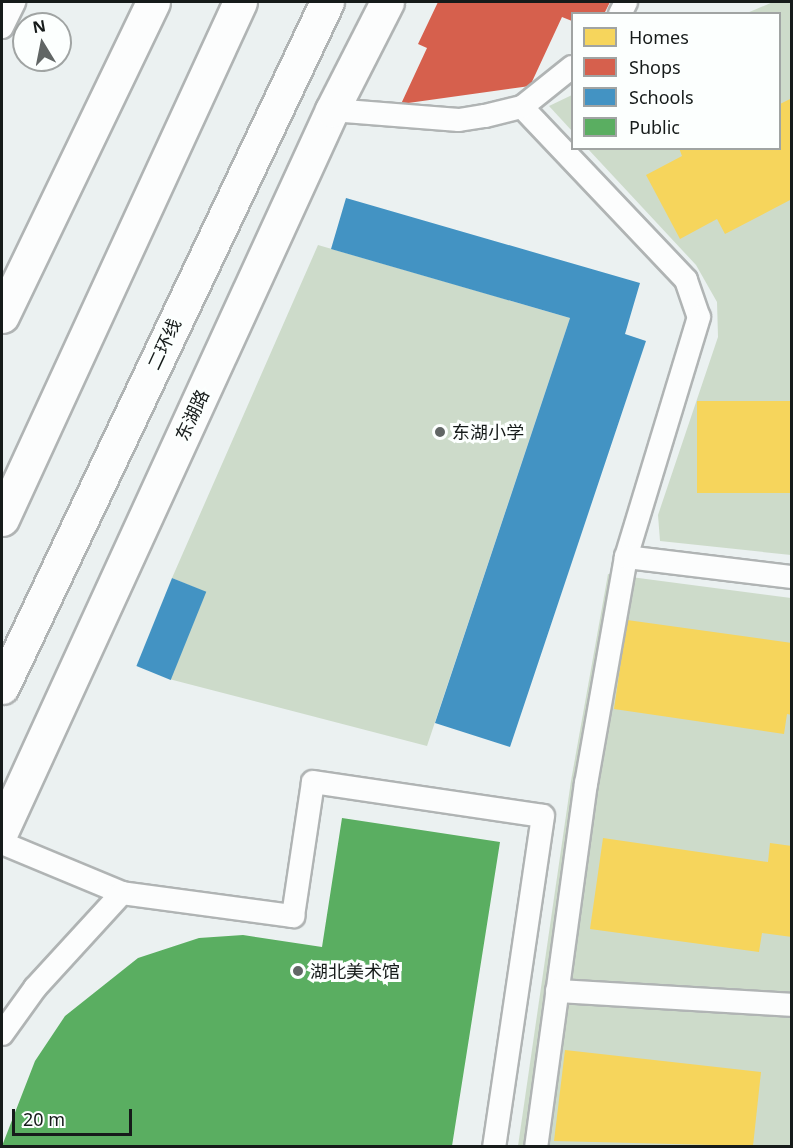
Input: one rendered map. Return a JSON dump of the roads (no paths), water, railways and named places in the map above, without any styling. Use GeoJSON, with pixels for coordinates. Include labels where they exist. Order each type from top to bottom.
{"type":"FeatureCollection","features":[{"type":"Feature","properties":{"kind":"main road"},"geometry":{"type":"LineString","coordinates":[[2,316],[153,2]]}},
{"type":"Feature","properties":{"kind":"main road"},"geometry":{"type":"LineString","coordinates":[[2,519],[240,2]]}},
{"type":"Feature","properties":{"kind":"main road","name":"二环线"},"geometry":{"type":"LineString","coordinates":[[2,687],[327,2]]}},
{"type":"Feature","properties":{"kind":"main road","name":"东湖路"},"geometry":{"type":"LineString","coordinates":[[2,830],[332,110],[387,2]]}},
{"type":"Feature","properties":{"kind":"lane"},"geometry":{"type":"LineString","coordinates":[[2,27],[14,2]]}},
{"type":"Feature","properties":{"kind":"lane"},"geometry":{"type":"LineString","coordinates":[[332,110],[459,120],[522,107],[571,69]]}},
{"type":"Feature","properties":{"kind":"lane"},"geometry":{"type":"LineString","coordinates":[[522,107],[686,280],[696,306],[698,328],[657,439],[626,557],[557,991],[536,1146]]}},
{"type":"Feature","properties":{"kind":"lane"},"geometry":{"type":"LineString","coordinates":[[626,557],[792,577]]}},
{"type":"Feature","properties":{"kind":"lane"},"geometry":{"type":"LineString","coordinates":[[2,843],[122,893],[293,916],[313,782],[543,816],[494,1146]]}},
{"type":"Feature","properties":{"kind":"lane"},"geometry":{"type":"LineString","coordinates":[[2,1034],[35,988],[122,893]]}},
{"type":"Feature","properties":{"kind":"lane"},"geometry":{"type":"LineString","coordinates":[[557,991],[792,1005]]}},
{"type":"Feature","properties":{"kind":"place","name":"东湖小学"},"geometry":{"type":"Point","coordinates":[440,432]}},
{"type":"Feature","properties":{"kind":"place","name":"湖北美术馆"},"geometry":{"type":"Point","coordinates":[298,971]}}]}
